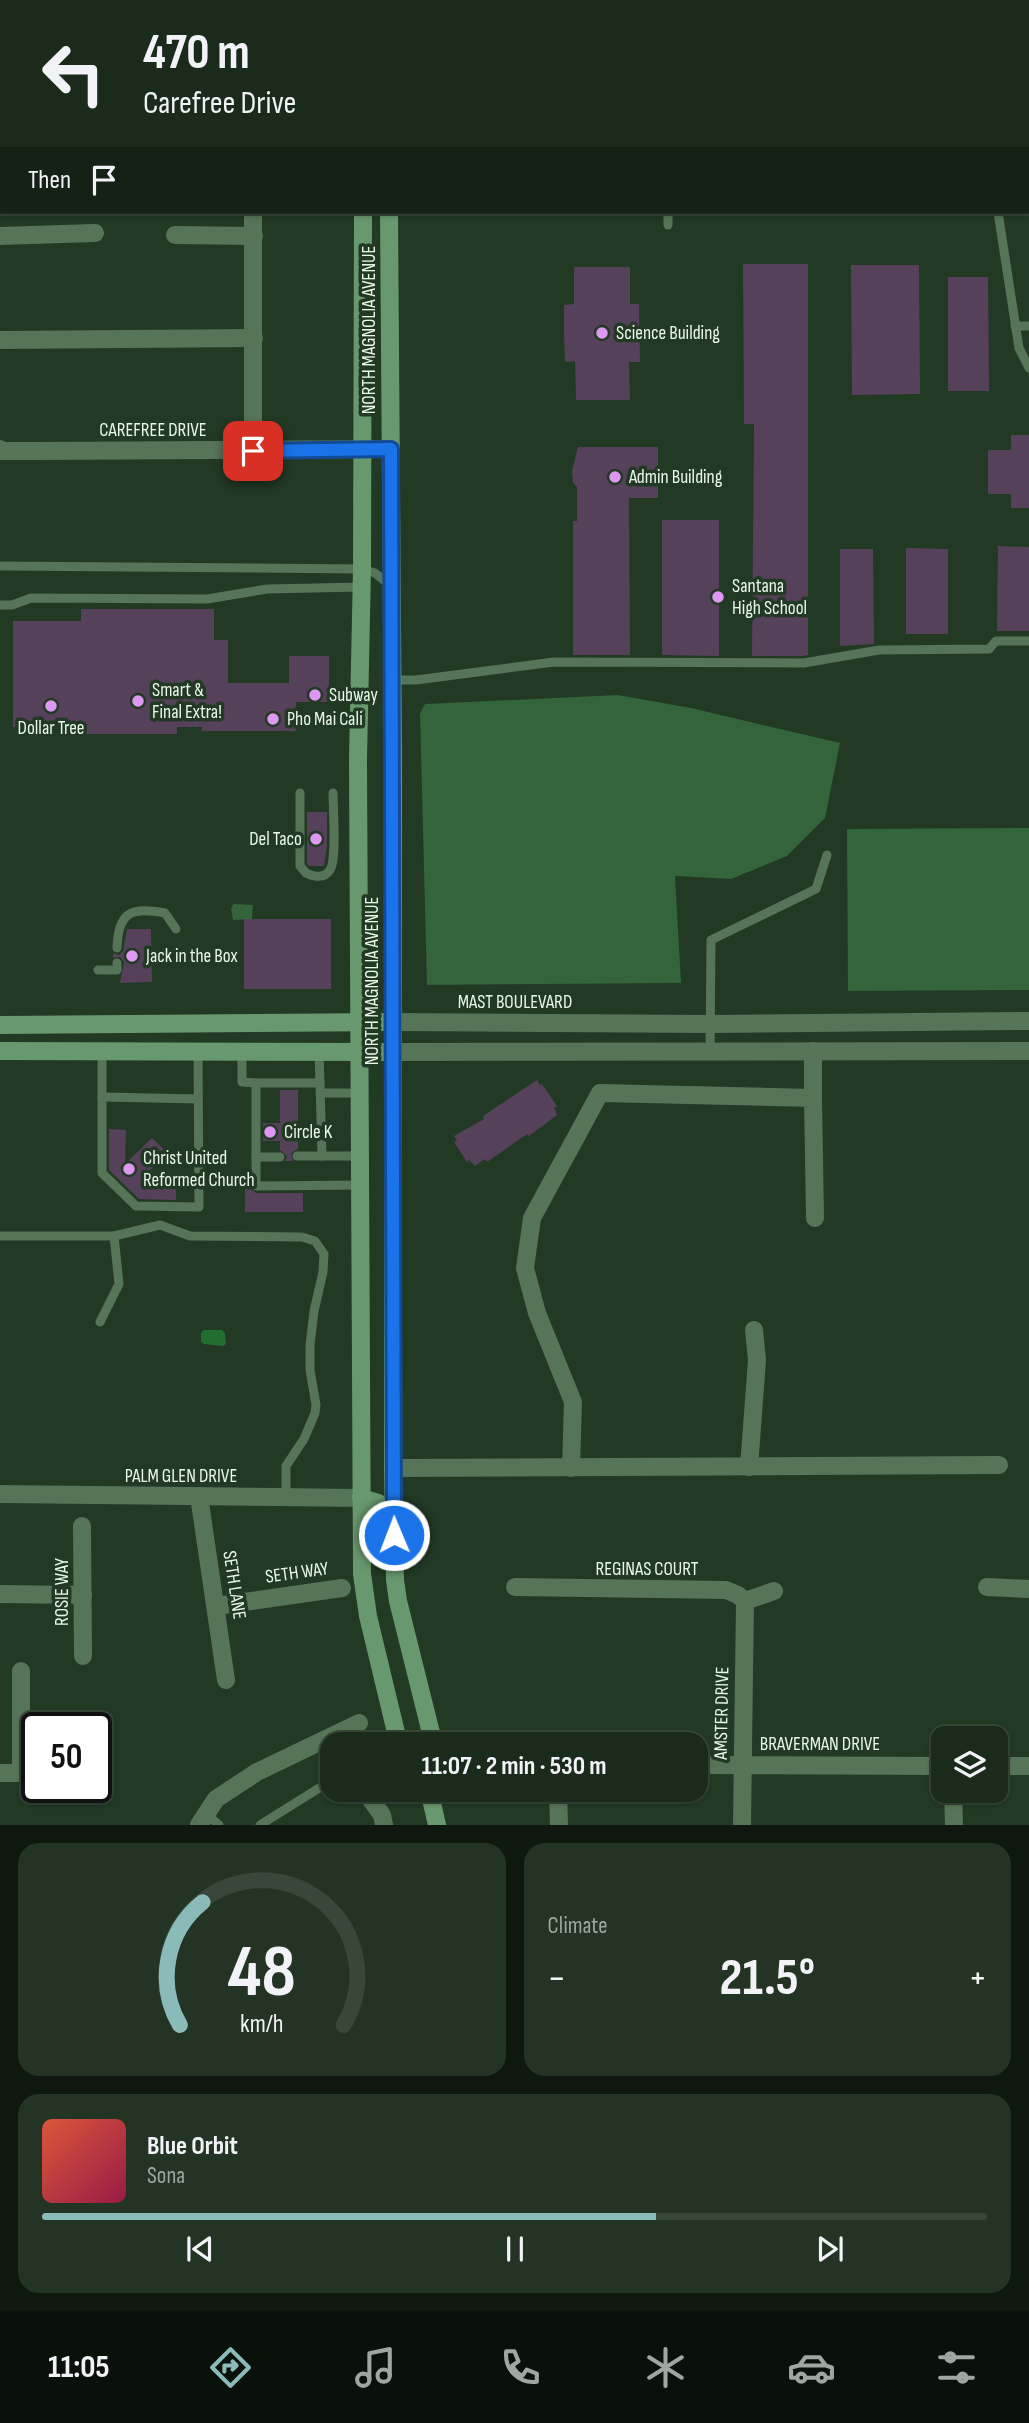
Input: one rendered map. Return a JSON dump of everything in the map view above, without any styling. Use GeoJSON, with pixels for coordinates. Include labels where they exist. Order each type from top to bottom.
{"type":"FeatureCollection","features":[{"type":"Feature","properties":{"kind":"main road","name":"NORTH MAGNOLIA AVENUE"},"geometry":{"type":"LineString","coordinates":[[363,214],[362,569],[358,759],[362,1574],[368,1616],[396,1732]]}},
{"type":"Feature","properties":{"kind":"main road","name":"NORTH MAGNOLIA AVENUE"},"geometry":{"type":"LineString","coordinates":[[389,214],[395,1580],[431,1732]]}},
{"type":"Feature","properties":{"kind":"main road","name":"MAST BOULEVARD"},"geometry":{"type":"LineString","coordinates":[[0,1025],[393,1022]]}},
{"type":"Feature","properties":{"kind":"main road"},"geometry":{"type":"LineString","coordinates":[[0,1051],[393,1052]]}},
{"type":"Feature","properties":{"kind":"main road"},"geometry":{"type":"LineString","coordinates":[[361,1497],[378,1503],[381,1513],[385,1588],[398,1601]]}},
{"type":"Feature","properties":{"kind":"main road"},"geometry":{"type":"LineString","coordinates":[[432,1802],[437,1825]]}},
{"type":"Feature","properties":{"kind":"street"},"geometry":{"type":"LineString","coordinates":[[253,214],[253,451]]}},
{"type":"Feature","properties":{"kind":"street"},"geometry":{"type":"LineString","coordinates":[[0,236],[95,233]]}},
{"type":"Feature","properties":{"kind":"street"},"geometry":{"type":"LineString","coordinates":[[175,235],[254,236]]}},
{"type":"Feature","properties":{"kind":"street"},"geometry":{"type":"LineString","coordinates":[[0,340],[254,338]]}},
{"type":"Feature","properties":{"kind":"street","name":"CAREFREE DRIVE"},"geometry":{"type":"LineString","coordinates":[[1,451],[391,449]]}},
{"type":"Feature","properties":{"kind":"street","name":"MAST BOULEVARD"},"geometry":{"type":"LineString","coordinates":[[393,1022],[710,1024],[1029,1021]]}},
{"type":"Feature","properties":{"kind":"street"},"geometry":{"type":"LineString","coordinates":[[813,1051],[815,1218]]}},
{"type":"Feature","properties":{"kind":"street"},"geometry":{"type":"LineString","coordinates":[[393,1052],[1029,1051]]}},
{"type":"Feature","properties":{"kind":"street"},"geometry":{"type":"LineString","coordinates":[[571,1468],[573,1402],[537,1313],[525,1268],[532,1218],[600,1093],[813,1098]]}},
{"type":"Feature","properties":{"kind":"street"},"geometry":{"type":"LineString","coordinates":[[749,1467],[757,1360],[754,1330]]}},
{"type":"Feature","properties":{"kind":"street"},"geometry":{"type":"LineString","coordinates":[[393,1468],[999,1465]]}},
{"type":"Feature","properties":{"kind":"street","name":"PALM GLEN DRIVE"},"geometry":{"type":"LineString","coordinates":[[0,1494],[361,1497]]}},
{"type":"Feature","properties":{"kind":"street","name":"SETH LANE"},"geometry":{"type":"LineString","coordinates":[[199,1496],[226,1680]]}},
{"type":"Feature","properties":{"kind":"street","name":"ROSIE WAY"},"geometry":{"type":"LineString","coordinates":[[82,1526],[83,1657]]}},
{"type":"Feature","properties":{"kind":"street","name":"REGINAS COURT"},"geometry":{"type":"LineString","coordinates":[[515,1587],[726,1590],[745,1601]]}},
{"type":"Feature","properties":{"kind":"street"},"geometry":{"type":"LineString","coordinates":[[987,1587],[1029,1590]]}},
{"type":"Feature","properties":{"kind":"street","name":"SETH WAY"},"geometry":{"type":"LineString","coordinates":[[216,1606],[342,1588]]}},
{"type":"Feature","properties":{"kind":"street"},"geometry":{"type":"LineString","coordinates":[[745,1601],[774,1591]]}},
{"type":"Feature","properties":{"kind":"street"},"geometry":{"type":"LineString","coordinates":[[0,1594],[83,1595]]}},
{"type":"Feature","properties":{"kind":"street","name":"AMSTER DRIVE"},"geometry":{"type":"LineString","coordinates":[[743,1825],[745,1601]]}},
{"type":"Feature","properties":{"kind":"street"},"geometry":{"type":"LineString","coordinates":[[21,1671],[24,1712]]}},
{"type":"Feature","properties":{"kind":"street"},"geometry":{"type":"LineString","coordinates":[[347,1732],[359,1724]]}},
{"type":"Feature","properties":{"kind":"street"},"geometry":{"type":"LineString","coordinates":[[208,1821],[216,1799],[257,1772],[320,1746]]}},
{"type":"Feature","properties":{"kind":"street","name":"BRAVERMAN DRIVE"},"geometry":{"type":"LineString","coordinates":[[708,1765],[931,1766]]}},
{"type":"Feature","properties":{"kind":"street"},"geometry":{"type":"LineString","coordinates":[[1008,1766],[1029,1766]]}},
{"type":"Feature","properties":{"kind":"street"},"geometry":{"type":"LineString","coordinates":[[0,1773],[21,1773]]}},
{"type":"Feature","properties":{"kind":"street"},"geometry":{"type":"LineString","coordinates":[[373,1802],[382,1815],[384,1825]]}},
{"type":"Feature","properties":{"kind":"street"},"geometry":{"type":"LineString","coordinates":[[558,1802],[559,1825]]}},
{"type":"Feature","properties":{"kind":"street"},"geometry":{"type":"LineString","coordinates":[[953,1803],[954,1825]]}},
{"type":"Feature","properties":{"kind":"lane"},"geometry":{"type":"LineString","coordinates":[[668,214],[668,225]]}},
{"type":"Feature","properties":{"kind":"lane"},"geometry":{"type":"LineString","coordinates":[[998,214],[1018,348],[1029,368]]}},
{"type":"Feature","properties":{"kind":"lane"},"geometry":{"type":"LineString","coordinates":[[1015,326],[1029,326]]}},
{"type":"Feature","properties":{"kind":"lane"},"geometry":{"type":"LineString","coordinates":[[0,566],[362,569],[375,573],[391,586]]}},
{"type":"Feature","properties":{"kind":"lane"},"geometry":{"type":"LineString","coordinates":[[0,605],[12,605],[31,598],[207,599],[267,589],[361,587]]}},
{"type":"Feature","properties":{"kind":"lane"},"geometry":{"type":"LineString","coordinates":[[392,680],[416,680],[554,662],[804,663],[879,650],[989,649],[996,641],[1029,641]]}},
{"type":"Feature","properties":{"kind":"lane"},"geometry":{"type":"LineString","coordinates":[[300,793],[300,866],[306,873],[320,877],[326,875],[332,865],[333,793]]}},
{"type":"Feature","properties":{"kind":"lane"},"geometry":{"type":"LineString","coordinates":[[710,1051],[711,940],[816,889],[827,855]]}},
{"type":"Feature","properties":{"kind":"lane"},"geometry":{"type":"LineString","coordinates":[[117,948],[121,921],[128,914],[141,910],[165,913],[176,929]]}},
{"type":"Feature","properties":{"kind":"lane"},"geometry":{"type":"LineString","coordinates":[[98,970],[117,970],[117,963]]}},
{"type":"Feature","properties":{"kind":"lane"},"geometry":{"type":"LineString","coordinates":[[102,1051],[102,1173],[136,1206],[199,1207],[198,1051]]}},
{"type":"Feature","properties":{"kind":"lane"},"geometry":{"type":"LineString","coordinates":[[242,1051],[242,1082],[360,1093]]}},
{"type":"Feature","properties":{"kind":"lane"},"geometry":{"type":"LineString","coordinates":[[319,1052],[322,1156]]}},
{"type":"Feature","properties":{"kind":"lane"},"geometry":{"type":"LineString","coordinates":[[256,1083],[256,1186],[360,1185]]}},
{"type":"Feature","properties":{"kind":"lane"},"geometry":{"type":"LineString","coordinates":[[102,1097],[198,1099]]}},
{"type":"Feature","properties":{"kind":"lane"},"geometry":{"type":"LineString","coordinates":[[298,1156],[360,1156]]}},
{"type":"Feature","properties":{"kind":"lane"},"geometry":{"type":"LineString","coordinates":[[256,1157],[281,1157]]}},
{"type":"Feature","properties":{"kind":"lane"},"geometry":{"type":"LineString","coordinates":[[0,1236],[114,1236],[160,1225],[190,1236],[302,1237],[315,1241],[322,1249],[323,1272],[310,1345],[315,1413],[304,1439],[286,1466],[286,1497]]}},
{"type":"Feature","properties":{"kind":"lane"},"geometry":{"type":"LineString","coordinates":[[100,1322],[119,1284],[114,1236]]}},
{"type":"Feature","properties":{"kind":"lane"},"geometry":{"type":"LineString","coordinates":[[260,1825],[320,1788]]}},
{"type":"Feature","properties":{"kind":"shaded area"},"geometry":{"type":"Polygon","coordinates":[[[618,695],[691,708],[840,743],[825,818],[787,856],[731,879],[675,876],[681,983],[427,985],[420,714],[425,704],[618,695]]]}},
{"type":"Feature","properties":{"kind":"shaded area"},"geometry":{"type":"Polygon","coordinates":[[[1029,828],[1029,990],[848,991],[847,829],[1029,828]]]}},
{"type":"Feature","properties":{"kind":"shaded area"},"geometry":{"type":"Polygon","coordinates":[[[233,904],[253,905],[252,919],[233,920],[233,904]]]}},
{"type":"Feature","properties":{"kind":"shaded area"},"geometry":{"type":"Polygon","coordinates":[[[204,1330],[222,1330],[226,1344],[204,1344],[201,1342],[201,1333],[204,1330]]]}},
{"type":"Feature","properties":{"kind":"building"},"geometry":{"type":"Polygon","coordinates":[[[743,264],[808,264],[808,655],[803,656],[752,656],[754,424],[744,424],[743,264]]]}},
{"type":"Feature","properties":{"kind":"building"},"geometry":{"type":"Polygon","coordinates":[[[851,265],[919,265],[920,394],[852,395],[851,265]]]}},
{"type":"Feature","properties":{"kind":"building","name":"Science Building"},"geometry":{"type":"Polygon","coordinates":[[[574,267],[630,267],[630,304],[639,304],[640,362],[629,362],[630,400],[576,400],[575,361],[565,362],[564,331],[564,305],[574,304],[574,267]]]}},
{"type":"Feature","properties":{"kind":"building"},"geometry":{"type":"Polygon","coordinates":[[[948,277],[988,277],[989,391],[948,391],[948,277]]]}},
{"type":"Feature","properties":{"kind":"building"},"geometry":{"type":"Polygon","coordinates":[[[1011,435],[1029,435],[1029,508],[1011,508],[1011,494],[988,494],[988,450],[1011,450],[1011,435]]]}},
{"type":"Feature","properties":{"kind":"building"},"geometry":{"type":"Polygon","coordinates":[[[578,447],[658,447],[658,498],[629,498],[630,655],[573,655],[573,521],[577,521],[577,487],[573,483],[572,471],[578,447]]]}},
{"type":"Feature","properties":{"kind":"building"},"geometry":{"type":"Polygon","coordinates":[[[662,520],[719,520],[719,656],[662,655],[662,520]]]}},
{"type":"Feature","properties":{"kind":"building"},"geometry":{"type":"Polygon","coordinates":[[[998,546],[1029,547],[1029,631],[997,631],[998,546]]]}},
{"type":"Feature","properties":{"kind":"building"},"geometry":{"type":"Polygon","coordinates":[[[906,548],[948,549],[948,634],[906,634],[906,548]]]}},
{"type":"Feature","properties":{"kind":"building"},"geometry":{"type":"Polygon","coordinates":[[[840,549],[873,549],[874,644],[840,646],[840,549]]]}},
{"type":"Feature","properties":{"kind":"building"},"geometry":{"type":"Polygon","coordinates":[[[81,609],[214,609],[214,640],[228,640],[228,683],[289,683],[289,656],[329,656],[329,702],[296,702],[296,731],[202,731],[202,727],[177,727],[177,734],[81,734],[81,727],[13,727],[13,621],[81,621],[81,609]]]}},
{"type":"Feature","properties":{"kind":"building","name":"Del Taco"},"geometry":{"type":"Polygon","coordinates":[[[307,812],[327,812],[324,866],[309,866],[307,863],[307,812]]]}},
{"type":"Feature","properties":{"kind":"building"},"geometry":{"type":"Polygon","coordinates":[[[244,919],[331,919],[331,989],[244,989],[244,919]]]}},
{"type":"Feature","properties":{"kind":"building","name":"Jack in the Box"},"geometry":{"type":"Polygon","coordinates":[[[127,929],[151,929],[152,982],[120,983],[124,962],[120,957],[113,958],[113,953],[119,955],[123,951],[127,929]]]}},
{"type":"Feature","properties":{"kind":"building"},"geometry":{"type":"Polygon","coordinates":[[[537,1080],[557,1106],[554,1108],[557,1115],[487,1162],[485,1159],[475,1166],[469,1160],[467,1162],[454,1142],[457,1140],[454,1136],[484,1119],[483,1116],[537,1080]]]}},
{"type":"Feature","properties":{"kind":"building"},"geometry":{"type":"Polygon","coordinates":[[[280,1090],[298,1090],[298,1149],[291,1153],[293,1161],[285,1161],[287,1156],[280,1150],[280,1141],[263,1141],[263,1123],[280,1123],[280,1090]]]}},
{"type":"Feature","properties":{"kind":"building","name":"Christ United Reformed Church"},"geometry":{"type":"Polygon","coordinates":[[[109,1129],[126,1130],[125,1164],[152,1138],[168,1153],[141,1179],[176,1179],[176,1200],[139,1199],[109,1170],[109,1129]]]}},
{"type":"Feature","properties":{"kind":"building"},"geometry":{"type":"Polygon","coordinates":[[[245,1188],[256,1193],[303,1193],[303,1212],[245,1212],[245,1188]]]}},
{"type":"Feature","properties":{"kind":"place","name":"Science Building"},"geometry":{"type":"Point","coordinates":[602,333]}},
{"type":"Feature","properties":{"kind":"place","name":"Admin Building"},"geometry":{"type":"Point","coordinates":[615,477]}},
{"type":"Feature","properties":{"kind":"place","name":"Santana High School"},"geometry":{"type":"Point","coordinates":[718,597]}},
{"type":"Feature","properties":{"kind":"place","name":"Subway"},"geometry":{"type":"Point","coordinates":[315,695]}},
{"type":"Feature","properties":{"kind":"place","name":"Smart & Final Extra!"},"geometry":{"type":"Point","coordinates":[138,701]}},
{"type":"Feature","properties":{"kind":"place","name":"Dollar Tree"},"geometry":{"type":"Point","coordinates":[51,706]}},
{"type":"Feature","properties":{"kind":"place","name":"Pho Mai Cali"},"geometry":{"type":"Point","coordinates":[273,719]}},
{"type":"Feature","properties":{"kind":"place","name":"Del Taco"},"geometry":{"type":"Point","coordinates":[316,839]}},
{"type":"Feature","properties":{"kind":"place","name":"Jack in the Box"},"geometry":{"type":"Point","coordinates":[132,956]}},
{"type":"Feature","properties":{"kind":"place","name":"Circle K"},"geometry":{"type":"Point","coordinates":[270,1132]}},
{"type":"Feature","properties":{"kind":"place","name":"Christ United Reformed Church"},"geometry":{"type":"Point","coordinates":[129,1169]}},
{"type":"Feature","properties":{"kind":"route"},"geometry":{"type":"LineString","coordinates":[[253,451],[391,449],[394,1535]]}}]}
